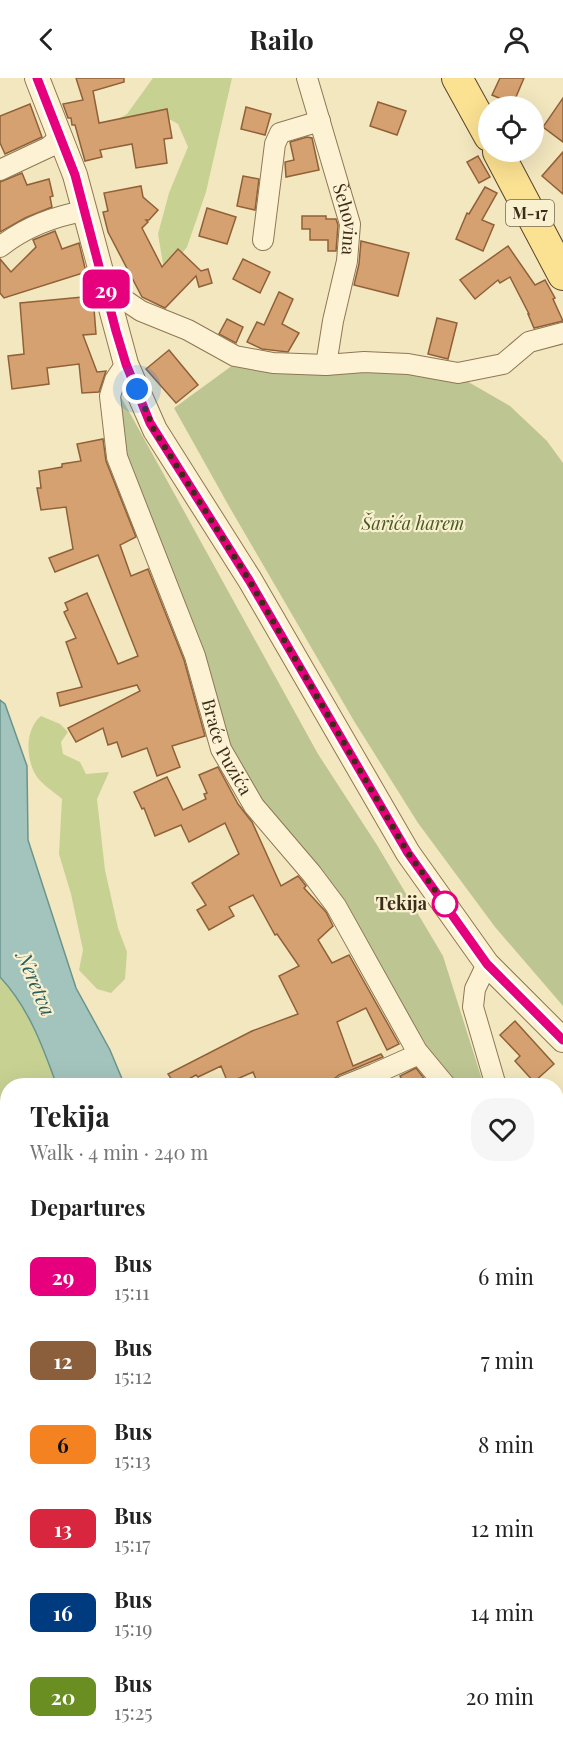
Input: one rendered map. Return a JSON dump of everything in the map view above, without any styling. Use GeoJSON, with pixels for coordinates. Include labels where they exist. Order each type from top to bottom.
{"type":"FeatureCollection","features":[{"type":"Feature","properties":{"kind":"main road"},"geometry":{"type":"LineString","coordinates":[[457,78],[478,116]]}},
{"type":"Feature","properties":{"kind":"main road","name":"M-17"},"geometry":{"type":"LineString","coordinates":[[503,162],[563,275]]}},
{"type":"Feature","properties":{"kind":"street"},"geometry":{"type":"LineString","coordinates":[[37,78],[75,175],[126,364],[154,430],[249,580],[408,853],[487,964],[563,1040]]}},
{"type":"Feature","properties":{"kind":"street","name":"Šehovina"},"geometry":{"type":"LineString","coordinates":[[307,78],[350,224],[347,261],[333,321],[326,365]]}},
{"type":"Feature","properties":{"kind":"street"},"geometry":{"type":"LineString","coordinates":[[263,240],[275,144],[280,133],[320,121]]}},
{"type":"Feature","properties":{"kind":"street"},"geometry":{"type":"LineString","coordinates":[[0,170],[49,147],[60,137]]}},
{"type":"Feature","properties":{"kind":"street"},"geometry":{"type":"LineString","coordinates":[[0,247],[30,228],[70,214],[85,212]]}},
{"type":"Feature","properties":{"kind":"street"},"geometry":{"type":"LineString","coordinates":[[105,287],[141,312],[188,330],[235,356],[273,363],[408,364],[458,373],[503,364],[529,342],[563,333]]}},
{"type":"Feature","properties":{"kind":"street","name":"Braće Puzića"},"geometry":{"type":"LineString","coordinates":[[126,364],[115,380],[110,396],[117,457],[195,656],[221,749],[254,806],[312,873],[336,906],[419,1054],[439,1078]]}},
{"type":"Feature","properties":{"kind":"street"},"geometry":{"type":"LineString","coordinates":[[487,964],[475,989],[473,1007],[494,1078]]}},
{"type":"Feature","properties":{"kind":"street"},"geometry":{"type":"LineString","coordinates":[[363,1078],[419,1054]]}},
{"type":"Feature","properties":{"kind":"green space"},"geometry":{"type":"Polygon","coordinates":[[[153,78],[232,78],[206,192],[187,247],[165,276],[158,234],[169,193],[188,147],[178,124],[162,115],[113,122],[127,114],[153,78]]]}},
{"type":"Feature","properties":{"kind":"green space","name":"Šarića harem"},"geometry":{"type":"Polygon","coordinates":[[[233,365],[458,376],[510,406],[547,441],[563,463],[563,1006],[495,927],[418,823],[354,721],[174,408],[233,365]]]}},
{"type":"Feature","properties":{"kind":"green space"},"geometry":{"type":"Polygon","coordinates":[[[121,397],[318,754],[377,845],[443,956],[481,1078],[448,1078],[420,1048],[246,786],[226,750],[130,474],[113,402],[121,397]]]}},
{"type":"Feature","properties":{"kind":"green space"},"geometry":{"type":"Polygon","coordinates":[[[41,716],[60,724],[68,732],[61,742],[63,754],[80,762],[86,774],[109,772],[97,799],[105,870],[118,928],[127,952],[125,979],[111,993],[97,989],[79,970],[83,950],[71,894],[59,854],[62,799],[37,777],[30,762],[28,745],[30,736],[32,728],[41,716]]]}},
{"type":"Feature","properties":{"kind":"green space"},"geometry":{"type":"Polygon","coordinates":[[[0,977],[27,1015],[54,1078],[0,1078],[0,977]]]}},
{"type":"Feature","properties":{"kind":"water","name":"Neretva"},"geometry":{"type":"Polygon","coordinates":[[[0,700],[5,704],[27,766],[28,840],[76,988],[110,1050],[122,1078],[54,1078],[27,1015],[0,977],[0,700]]]}},
{"type":"Feature","properties":{"kind":"building"},"geometry":{"type":"Polygon","coordinates":[[[76,78],[124,78],[124,82],[93,91],[99,123],[167,109],[172,138],[164,139],[167,163],[136,168],[132,144],[100,150],[102,157],[85,161],[75,125],[72,125],[71,118],[68,118],[63,104],[83,100],[76,78]]]}},
{"type":"Feature","properties":{"kind":"building"},"geometry":{"type":"Polygon","coordinates":[[[500,78],[524,78],[516,96],[492,95],[500,78]]]}},
{"type":"Feature","properties":{"kind":"building"},"geometry":{"type":"Polygon","coordinates":[[[563,98],[563,142],[544,126],[563,98]]]}},
{"type":"Feature","properties":{"kind":"building"},"geometry":{"type":"Polygon","coordinates":[[[378,102],[406,111],[397,135],[370,126],[378,102]]]}},
{"type":"Feature","properties":{"kind":"building"},"geometry":{"type":"Polygon","coordinates":[[[30,104],[42,137],[5,154],[0,143],[0,116],[30,104]]]}},
{"type":"Feature","properties":{"kind":"building"},"geometry":{"type":"Polygon","coordinates":[[[246,107],[271,114],[265,135],[241,129],[246,107]]]}},
{"type":"Feature","properties":{"kind":"building"},"geometry":{"type":"Polygon","coordinates":[[[307,137],[312,138],[319,170],[286,177],[285,162],[294,160],[290,142],[307,137]]]}},
{"type":"Feature","properties":{"kind":"building"},"geometry":{"type":"Polygon","coordinates":[[[563,152],[563,194],[542,176],[563,152]]]}},
{"type":"Feature","properties":{"kind":"building"},"geometry":{"type":"Polygon","coordinates":[[[478,156],[478,162],[481,162],[490,177],[479,183],[467,162],[478,156]]]}},
{"type":"Feature","properties":{"kind":"building"},"geometry":{"type":"Polygon","coordinates":[[[22,173],[27,185],[49,179],[53,196],[50,197],[52,207],[0,232],[0,182],[22,173]]]}},
{"type":"Feature","properties":{"kind":"building"},"geometry":{"type":"Polygon","coordinates":[[[243,176],[259,179],[255,210],[237,206],[243,176]]]}},
{"type":"Feature","properties":{"kind":"building"},"geometry":{"type":"Polygon","coordinates":[[[141,186],[143,197],[158,210],[149,220],[146,220],[148,222],[142,228],[162,267],[178,249],[201,271],[208,269],[212,283],[199,287],[196,276],[165,308],[142,297],[108,232],[103,212],[108,211],[104,193],[141,186]]]}},
{"type":"Feature","properties":{"kind":"building"},"geometry":{"type":"Polygon","coordinates":[[[485,187],[497,193],[482,220],[494,225],[483,251],[456,239],[467,213],[469,214],[485,187]]]}},
{"type":"Feature","properties":{"kind":"building"},"geometry":{"type":"Polygon","coordinates":[[[207,208],[236,217],[227,244],[199,236],[207,208]]]}},
{"type":"Feature","properties":{"kind":"building"},"geometry":{"type":"Polygon","coordinates":[[[302,216],[326,216],[326,219],[336,219],[338,225],[336,251],[328,251],[328,240],[310,240],[310,229],[302,229],[302,216]]]}},
{"type":"Feature","properties":{"kind":"building"},"geometry":{"type":"Polygon","coordinates":[[[55,231],[62,249],[79,243],[86,272],[4,298],[0,293],[0,259],[11,272],[36,247],[33,240],[55,231]]]}},
{"type":"Feature","properties":{"kind":"building"},"geometry":{"type":"Polygon","coordinates":[[[361,241],[409,253],[398,296],[354,285],[361,241]]]}},
{"type":"Feature","properties":{"kind":"building"},"geometry":{"type":"Polygon","coordinates":[[[508,246],[535,285],[545,280],[555,298],[553,299],[563,321],[534,328],[510,277],[500,283],[498,280],[475,299],[460,280],[508,246]]]}},
{"type":"Feature","properties":{"kind":"building"},"geometry":{"type":"Polygon","coordinates":[[[243,259],[270,272],[260,293],[233,279],[243,259]]]}},
{"type":"Feature","properties":{"kind":"building"},"geometry":{"type":"Polygon","coordinates":[[[279,292],[293,299],[282,324],[299,333],[288,352],[262,349],[247,342],[257,322],[264,325],[279,292]]]}},
{"type":"Feature","properties":{"kind":"building"},"geometry":{"type":"Polygon","coordinates":[[[93,296],[96,334],[83,335],[97,372],[106,371],[99,392],[82,393],[79,364],[47,368],[49,384],[12,389],[8,356],[24,354],[20,303],[93,296]]]}},
{"type":"Feature","properties":{"kind":"building"},"geometry":{"type":"Polygon","coordinates":[[[437,318],[457,323],[448,359],[428,354],[437,318]]]}},
{"type":"Feature","properties":{"kind":"building"},"geometry":{"type":"Polygon","coordinates":[[[227,319],[243,327],[236,343],[219,334],[227,319]]]}},
{"type":"Feature","properties":{"kind":"building"},"geometry":{"type":"Polygon","coordinates":[[[169,350],[198,385],[176,403],[146,369],[169,350]]]}},
{"type":"Feature","properties":{"kind":"building"},"geometry":{"type":"Polygon","coordinates":[[[103,439],[106,461],[136,537],[120,545],[131,576],[148,569],[184,660],[205,736],[172,746],[180,767],[157,776],[147,748],[122,757],[117,742],[108,745],[103,728],[76,742],[68,728],[140,691],[137,685],[60,706],[57,693],[82,687],[66,642],[76,638],[64,612],[68,610],[65,603],[87,593],[118,664],[138,656],[98,555],[55,572],[49,558],[73,549],[66,507],[41,510],[37,488],[41,488],[39,471],[81,461],[77,444],[103,439]]]}},
{"type":"Feature","properties":{"kind":"building"},"geometry":{"type":"Polygon","coordinates":[[[218,767],[238,804],[252,822],[281,886],[298,876],[306,886],[304,888],[326,912],[333,926],[318,940],[332,963],[349,955],[399,1044],[387,1050],[366,1008],[337,1022],[353,1066],[381,1054],[383,1057],[335,1078],[256,1078],[253,1072],[239,1078],[226,1078],[221,1066],[198,1077],[196,1075],[191,1078],[171,1078],[168,1074],[252,1031],[298,1014],[279,976],[299,966],[277,934],[275,935],[253,895],[229,907],[234,916],[209,930],[197,910],[206,905],[192,883],[239,854],[225,823],[189,842],[181,825],[155,836],[144,808],[142,809],[134,792],[167,777],[183,810],[206,799],[204,794],[207,793],[199,775],[218,767]]]}},
{"type":"Feature","properties":{"kind":"building"},"geometry":{"type":"Polygon","coordinates":[[[515,1021],[554,1064],[538,1078],[530,1078],[515,1061],[520,1056],[500,1035],[515,1021]]]}},
{"type":"Feature","properties":{"kind":"building"},"geometry":{"type":"Polygon","coordinates":[[[416,1068],[424,1078],[401,1078],[400,1076],[416,1068]]]}},
{"type":"Feature","properties":{"kind":"bus line","name":"29"},"geometry":{"type":"LineString","coordinates":[[37,78],[75,175],[116,331],[126,364],[150,423],[249,580],[408,853],[487,964],[563,1040]]}},
{"type":"Feature","properties":{"kind":"place","name":"Tekija"},"geometry":{"type":"Point","coordinates":[445,904]}},
{"type":"Feature","properties":{"kind":"route"},"geometry":{"type":"LineString","coordinates":[[137,389],[154,430],[249,580],[408,853],[448,908],[445,904]]}}]}
